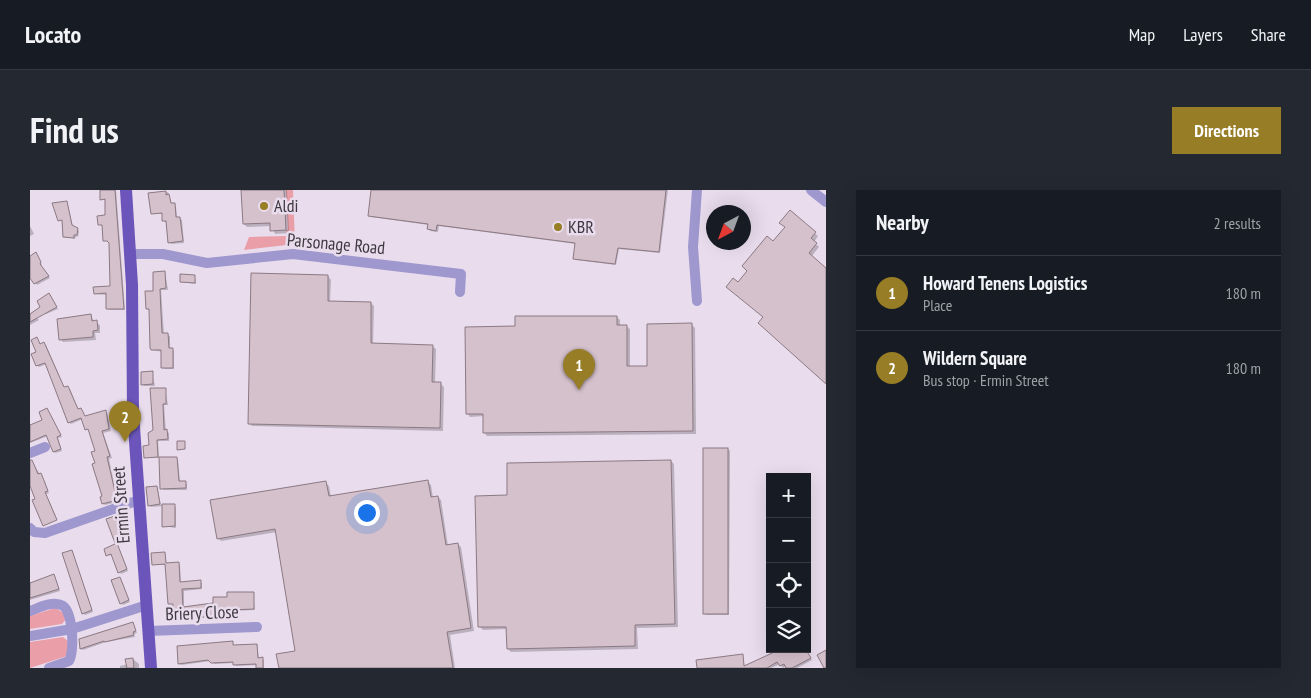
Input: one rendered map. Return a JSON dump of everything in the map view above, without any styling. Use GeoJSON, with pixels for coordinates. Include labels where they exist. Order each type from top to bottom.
{"type":"FeatureCollection","features":[{"type":"Feature","properties":{"kind":"main road","name":"Ermin Street"},"geometry":{"type":"LineString","coordinates":[[126,190],[130,254],[133,413],[151,668]]}},
{"type":"Feature","properties":{"kind":"street"},"geometry":{"type":"LineString","coordinates":[[697,190],[694,248],[697,301]]}},
{"type":"Feature","properties":{"kind":"street"},"geometry":{"type":"LineString","coordinates":[[811,190],[826,202]]}},
{"type":"Feature","properties":{"kind":"street","name":"Parsonage Road"},"geometry":{"type":"LineString","coordinates":[[130,254],[163,254],[207,262],[282,254],[309,256],[461,274],[460,292]]}},
{"type":"Feature","properties":{"kind":"street"},"geometry":{"type":"LineString","coordinates":[[30,453],[45,447]]}},
{"type":"Feature","properties":{"kind":"street"},"geometry":{"type":"LineString","coordinates":[[30,528],[34,532],[44,533],[138,500]]}},
{"type":"Feature","properties":{"kind":"street"},"geometry":{"type":"LineString","coordinates":[[30,611],[51,604],[63,605],[67,608],[72,629],[72,656],[65,663],[50,668]]}},
{"type":"Feature","properties":{"kind":"street"},"geometry":{"type":"LineString","coordinates":[[30,636],[72,629],[147,605]]}},
{"type":"Feature","properties":{"kind":"street","name":"Briery Close"},"geometry":{"type":"LineString","coordinates":[[148,631],[257,628]]}},
{"type":"Feature","properties":{"kind":"shaded area"},"geometry":{"type":"Polygon","coordinates":[[[286,190],[293,190],[295,244],[244,250],[249,237],[287,236],[286,190]]]}},
{"type":"Feature","properties":{"kind":"shaded area"},"geometry":{"type":"Polygon","coordinates":[[[55,608],[64,613],[66,619],[62,624],[30,629],[30,616],[55,608]]]}},
{"type":"Feature","properties":{"kind":"shaded area"},"geometry":{"type":"Polygon","coordinates":[[[63,637],[68,641],[67,656],[30,668],[30,642],[63,637]]]}},
{"type":"Feature","properties":{"kind":"building"},"geometry":{"type":"Polygon","coordinates":[[[100,190],[115,190],[124,309],[106,309],[106,293],[94,294],[93,287],[110,286],[109,243],[103,241],[102,225],[98,225],[97,216],[105,215],[105,199],[100,200],[100,190]]]}},
{"type":"Feature","properties":{"kind":"building","name":"Aldi"},"geometry":{"type":"Polygon","coordinates":[[[241,190],[284,190],[286,230],[270,231],[270,223],[243,224],[241,190]]]}},
{"type":"Feature","properties":{"kind":"building","name":"KBR"},"geometry":{"type":"Polygon","coordinates":[[[371,190],[666,190],[659,252],[618,248],[615,264],[573,259],[575,243],[437,225],[436,231],[427,229],[428,224],[368,216],[371,190]]]}},
{"type":"Feature","properties":{"kind":"building"},"geometry":{"type":"Polygon","coordinates":[[[166,191],[166,195],[169,194],[171,203],[175,203],[176,217],[180,217],[183,241],[168,243],[166,221],[162,221],[162,213],[151,214],[148,193],[166,191]]]}},
{"type":"Feature","properties":{"kind":"building"},"geometry":{"type":"Polygon","coordinates":[[[67,201],[72,225],[78,228],[77,235],[74,235],[74,238],[63,237],[62,220],[58,221],[52,203],[67,201]]]}},
{"type":"Feature","properties":{"kind":"building"},"geometry":{"type":"Polygon","coordinates":[[[790,210],[816,232],[811,238],[817,243],[809,253],[826,268],[826,384],[758,323],[763,317],[726,287],[733,278],[738,282],[747,271],[742,266],[767,236],[773,241],[785,227],[779,223],[790,210]]]}},
{"type":"Feature","properties":{"kind":"building"},"geometry":{"type":"Polygon","coordinates":[[[36,252],[41,262],[40,264],[49,276],[34,284],[30,278],[30,256],[36,252]]]}},
{"type":"Feature","properties":{"kind":"building"},"geometry":{"type":"Polygon","coordinates":[[[165,271],[166,288],[160,289],[162,333],[168,333],[169,348],[173,348],[173,368],[161,368],[161,350],[151,350],[150,348],[149,309],[146,309],[145,291],[153,291],[153,272],[165,271]]]}},
{"type":"Feature","properties":{"kind":"building"},"geometry":{"type":"Polygon","coordinates":[[[251,273],[328,275],[328,301],[371,302],[371,343],[433,345],[432,382],[441,382],[440,428],[248,424],[251,273]]]}},
{"type":"Feature","properties":{"kind":"building"},"geometry":{"type":"Polygon","coordinates":[[[180,274],[195,275],[195,283],[180,282],[180,274]]]}},
{"type":"Feature","properties":{"kind":"building"},"geometry":{"type":"Polygon","coordinates":[[[49,293],[57,307],[30,322],[30,314],[40,307],[37,301],[49,293]]]}},
{"type":"Feature","properties":{"kind":"building"},"geometry":{"type":"Polygon","coordinates":[[[91,314],[92,321],[97,320],[98,330],[93,331],[93,337],[59,340],[57,319],[91,314]]]}},
{"type":"Feature","properties":{"kind":"building"},"geometry":{"type":"Polygon","coordinates":[[[515,316],[617,316],[617,325],[627,325],[627,366],[647,366],[647,324],[692,323],[693,431],[483,433],[483,414],[466,414],[465,327],[515,326],[515,316]]]}},
{"type":"Feature","properties":{"kind":"building"},"geometry":{"type":"Polygon","coordinates":[[[37,337],[40,344],[44,342],[64,387],[68,386],[78,409],[81,408],[85,416],[106,410],[109,429],[102,431],[110,456],[107,457],[117,500],[102,504],[100,497],[102,496],[92,464],[95,463],[91,452],[95,451],[88,429],[85,430],[81,418],[68,423],[45,363],[36,366],[31,354],[36,352],[31,340],[37,337]]]}},
{"type":"Feature","properties":{"kind":"building"},"geometry":{"type":"Polygon","coordinates":[[[153,371],[153,384],[141,385],[141,372],[153,371]]]}},
{"type":"Feature","properties":{"kind":"building"},"geometry":{"type":"Polygon","coordinates":[[[150,388],[166,388],[166,404],[163,404],[164,430],[167,429],[168,439],[157,440],[158,457],[144,458],[143,446],[149,445],[148,433],[153,430],[150,388]]]}},
{"type":"Feature","properties":{"kind":"building"},"geometry":{"type":"Polygon","coordinates":[[[47,408],[61,435],[57,437],[61,449],[53,452],[46,435],[30,442],[30,425],[42,420],[39,412],[47,408]]]}},
{"type":"Feature","properties":{"kind":"building"},"geometry":{"type":"Polygon","coordinates":[[[177,441],[185,441],[185,449],[177,450],[177,441]]]}},
{"type":"Feature","properties":{"kind":"building"},"geometry":{"type":"Polygon","coordinates":[[[703,448],[728,448],[728,614],[703,614],[703,448]]]}},
{"type":"Feature","properties":{"kind":"building"},"geometry":{"type":"Polygon","coordinates":[[[159,457],[177,457],[179,481],[186,481],[186,488],[160,489],[159,457]]]}},
{"type":"Feature","properties":{"kind":"building"},"geometry":{"type":"Polygon","coordinates":[[[30,460],[32,460],[38,474],[41,473],[48,491],[45,492],[57,520],[43,526],[32,500],[35,499],[30,486],[30,460]]]}},
{"type":"Feature","properties":{"kind":"building"},"geometry":{"type":"Polygon","coordinates":[[[671,460],[675,624],[635,625],[635,646],[507,649],[506,627],[478,627],[475,496],[507,495],[507,463],[671,460]]]}},
{"type":"Feature","properties":{"kind":"building"},"geometry":{"type":"Polygon","coordinates":[[[428,480],[431,497],[438,496],[446,545],[458,543],[471,628],[447,632],[453,668],[279,668],[276,654],[295,651],[275,529],[217,539],[210,500],[326,481],[329,496],[428,480]]]}},
{"type":"Feature","properties":{"kind":"building"},"geometry":{"type":"Polygon","coordinates":[[[157,486],[160,504],[148,506],[146,487],[157,486]]]}},
{"type":"Feature","properties":{"kind":"building"},"geometry":{"type":"Polygon","coordinates":[[[162,504],[175,504],[175,526],[162,527],[162,504]]]}},
{"type":"Feature","properties":{"kind":"building"},"geometry":{"type":"Polygon","coordinates":[[[115,516],[124,539],[115,543],[106,519],[115,516]]]}},
{"type":"Feature","properties":{"kind":"building"},"geometry":{"type":"Polygon","coordinates":[[[117,543],[127,569],[118,573],[111,554],[106,556],[104,549],[117,543]]]}},
{"type":"Feature","properties":{"kind":"building"},"geometry":{"type":"Polygon","coordinates":[[[72,550],[92,610],[82,614],[62,553],[72,550]]]}},
{"type":"Feature","properties":{"kind":"building"},"geometry":{"type":"Polygon","coordinates":[[[165,552],[166,563],[179,562],[180,582],[201,580],[201,588],[182,589],[183,607],[213,603],[213,597],[227,597],[227,592],[254,592],[254,609],[230,610],[231,614],[206,617],[173,616],[173,604],[168,604],[165,564],[152,565],[151,553],[165,552]]]}},
{"type":"Feature","properties":{"kind":"building"},"geometry":{"type":"Polygon","coordinates":[[[54,574],[59,589],[30,598],[30,583],[54,574]]]}},
{"type":"Feature","properties":{"kind":"building"},"geometry":{"type":"Polygon","coordinates":[[[120,577],[129,600],[120,604],[111,580],[120,577]]]}},
{"type":"Feature","properties":{"kind":"building"},"geometry":{"type":"Polygon","coordinates":[[[133,622],[136,631],[133,632],[134,635],[104,641],[80,649],[79,639],[133,622]]]}},
{"type":"Feature","properties":{"kind":"building"},"geometry":{"type":"Polygon","coordinates":[[[233,641],[233,645],[257,644],[258,658],[263,657],[263,668],[256,668],[256,664],[233,665],[233,662],[211,663],[208,660],[178,664],[177,646],[233,641]]]}},
{"type":"Feature","properties":{"kind":"building"},"geometry":{"type":"Polygon","coordinates":[[[826,650],[826,668],[824,668],[817,655],[826,650]]]}},
{"type":"Feature","properties":{"kind":"building"},"geometry":{"type":"Polygon","coordinates":[[[772,653],[808,653],[811,658],[792,668],[786,668],[784,664],[780,666],[777,662],[767,668],[697,668],[696,660],[743,654],[744,666],[772,653]]]}},
{"type":"Feature","properties":{"kind":"building"},"geometry":{"type":"Polygon","coordinates":[[[133,658],[134,668],[127,668],[125,659],[133,658]]]}},
{"type":"Feature","properties":{"kind":"place","name":"Aldi"},"geometry":{"type":"Point","coordinates":[264,206]}},
{"type":"Feature","properties":{"kind":"place","name":"KBR"},"geometry":{"type":"Point","coordinates":[558,227]}},
{"type":"Feature","properties":{"kind":"place","name":"Howard Tenens Logistics"},"geometry":{"type":"Point","coordinates":[579,390]}},
{"type":"Feature","properties":{"kind":"place","name":"Wildern Square"},"geometry":{"type":"Point","coordinates":[125,442]}}]}
